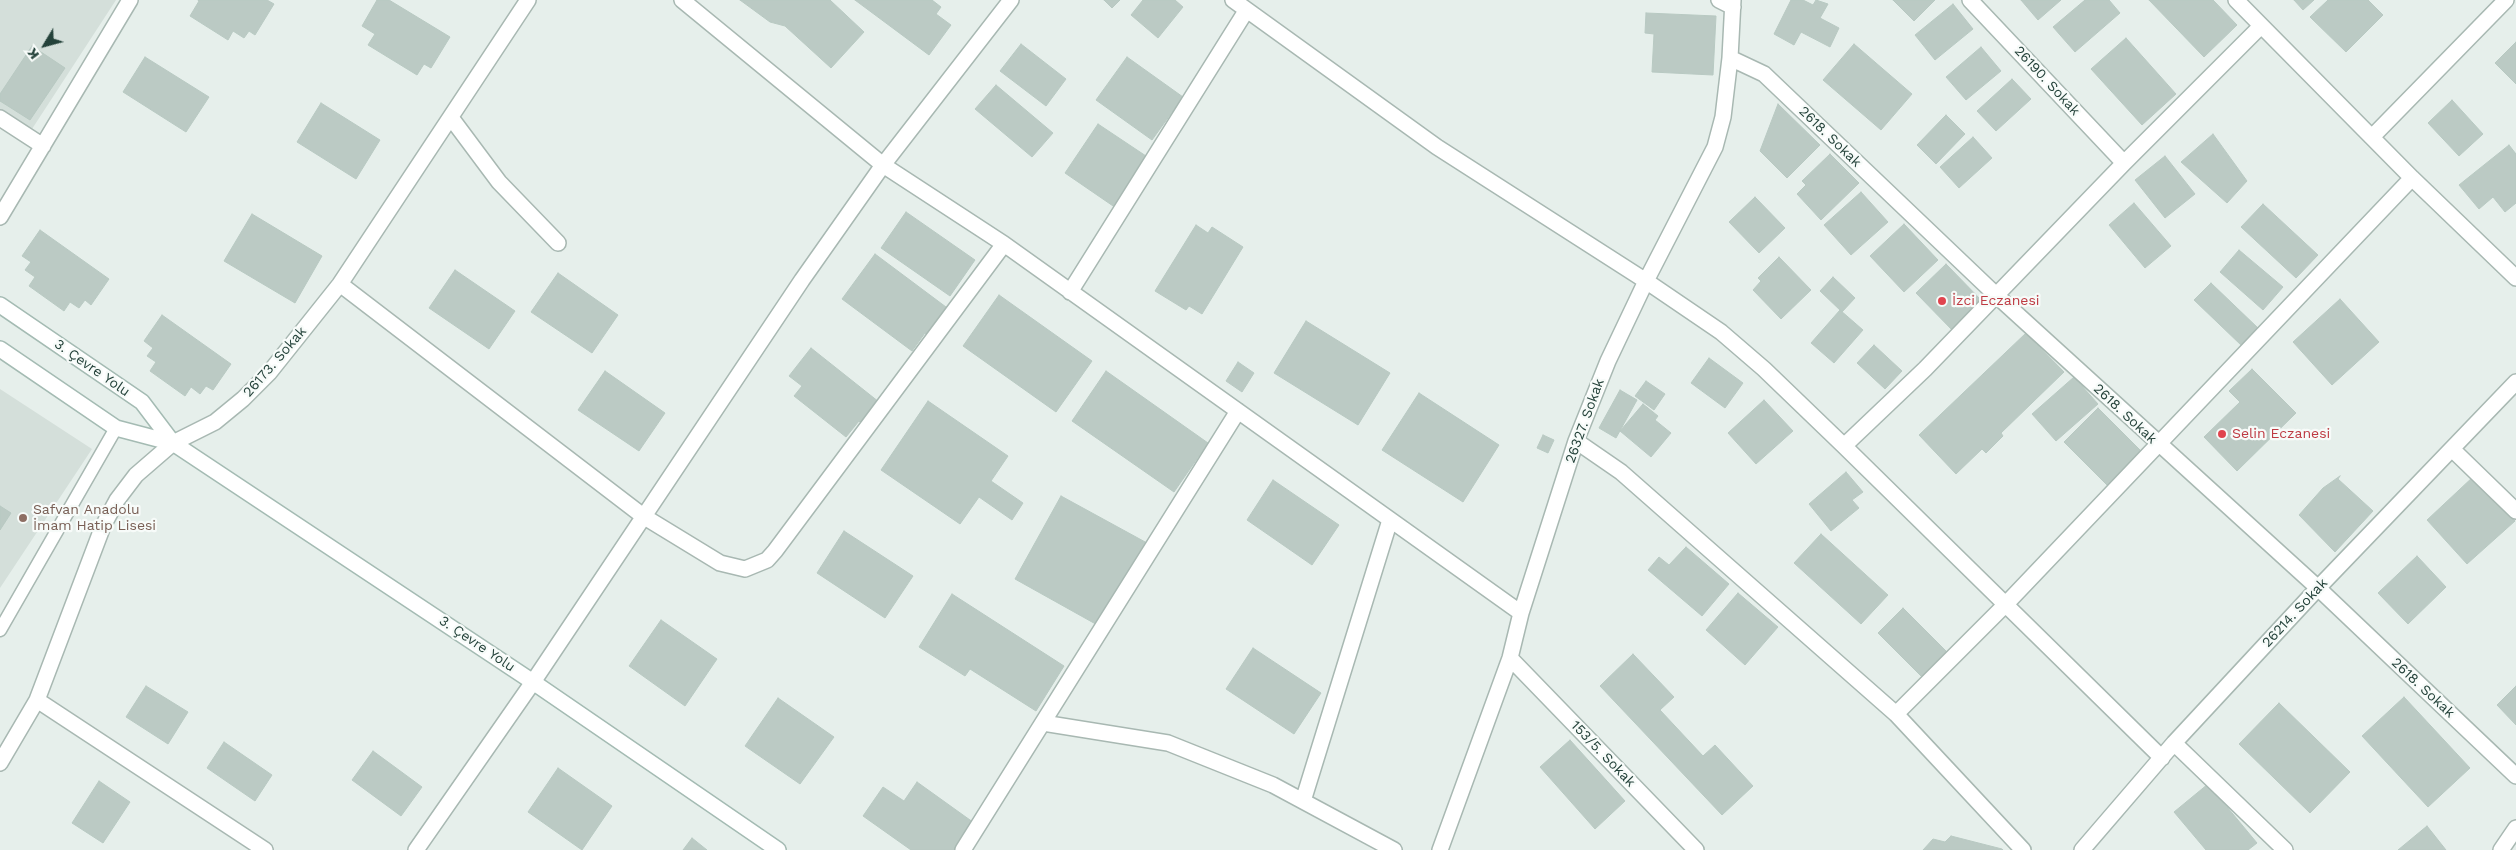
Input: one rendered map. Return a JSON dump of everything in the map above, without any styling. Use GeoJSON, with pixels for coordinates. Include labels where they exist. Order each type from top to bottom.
{"type":"FeatureCollection","features":[{"type":"Feature","properties":{"kind":"street"},"geometry":{"type":"LineString","coordinates":[[0,217],[130,0]]}},
{"type":"Feature","properties":{"kind":"street","name":"26173. Sokak"},"geometry":{"type":"LineString","coordinates":[[0,763],[37,700],[103,526],[117,500],[136,475],[173,443],[215,422],[243,399],[269,373],[340,284],[452,119],[528,0]]}},
{"type":"Feature","properties":{"kind":"street"},"geometry":{"type":"LineString","coordinates":[[682,0],[884,165],[1004,244],[1521,613]]}},
{"type":"Feature","properties":{"kind":"street"},"geometry":{"type":"LineString","coordinates":[[416,850],[533,682],[802,280],[884,165],[1011,0]]}},
{"type":"Feature","properties":{"kind":"street"},"geometry":{"type":"LineString","coordinates":[[1233,0],[1437,147],[1646,281],[1721,332],[1764,369],[1844,446],[2162,758]]}},
{"type":"Feature","properties":{"kind":"street"},"geometry":{"type":"LineString","coordinates":[[1719,0],[1733,3]]}},
{"type":"Feature","properties":{"kind":"street","name":"26190. Sokak"},"geometry":{"type":"LineString","coordinates":[[1970,0],[2124,162]]}},
{"type":"Feature","properties":{"kind":"street"},"geometry":{"type":"LineString","coordinates":[[2236,0],[2412,178],[2516,278]]}},
{"type":"Feature","properties":{"kind":"street"},"geometry":{"type":"LineString","coordinates":[[2372,137],[2506,0],[2516,10]]}},
{"type":"Feature","properties":{"kind":"street","name":"26327. Sokak"},"geometry":{"type":"LineString","coordinates":[[1440,850],[1510,658],[1521,613],[1576,441],[1608,361],[1646,281],[1715,148],[1723,117],[1730,58],[1733,3]]}},
{"type":"Feature","properties":{"kind":"street"},"geometry":{"type":"LineString","coordinates":[[1070,292],[1246,11]]}},
{"type":"Feature","properties":{"kind":"street"},"geometry":{"type":"LineString","coordinates":[[1844,446],[1997,296],[2124,162],[2261,26]]}},
{"type":"Feature","properties":{"kind":"street","name":"2618. Sokak"},"geometry":{"type":"LineString","coordinates":[[1730,58],[1764,74],[1997,296],[2158,445],[2318,588],[2516,776]]}},
{"type":"Feature","properties":{"kind":"street"},"geometry":{"type":"LineString","coordinates":[[0,118],[44,146]]}},
{"type":"Feature","properties":{"kind":"street"},"geometry":{"type":"LineString","coordinates":[[452,119],[499,182],[558,243]]}},
{"type":"Feature","properties":{"kind":"street"},"geometry":{"type":"LineString","coordinates":[[1896,714],[2006,604],[2412,178]]}},
{"type":"Feature","properties":{"kind":"street"},"geometry":{"type":"LineString","coordinates":[[340,284],[643,516],[727,566],[745,569],[767,560],[1004,244]]}},
{"type":"Feature","properties":{"kind":"street","name":"3. Çevre Yolu"},"geometry":{"type":"LineString","coordinates":[[0,304],[142,402],[173,443]]}},
{"type":"Feature","properties":{"kind":"street","name":"3. Çevre Yolu"},"geometry":{"type":"LineString","coordinates":[[0,349],[116,428],[173,443],[533,682],[778,850]]}},
{"type":"Feature","properties":{"kind":"street","name":"26214. Sokak"},"geometry":{"type":"LineString","coordinates":[[2082,850],[2174,743],[2318,588],[2516,382]]}},
{"type":"Feature","properties":{"kind":"street"},"geometry":{"type":"LineString","coordinates":[[963,850],[1238,412]]}},
{"type":"Feature","properties":{"kind":"street"},"geometry":{"type":"LineString","coordinates":[[1576,441],[1620,472],[1896,714],[2023,850]]}},
{"type":"Feature","properties":{"kind":"street"},"geometry":{"type":"LineString","coordinates":[[2452,449],[2516,511]]}},
{"type":"Feature","properties":{"kind":"street"},"geometry":{"type":"LineString","coordinates":[[1303,801],[1390,520]]}},
{"type":"Feature","properties":{"kind":"street","name":"153/5. Sokak"},"geometry":{"type":"LineString","coordinates":[[1510,658],[1696,850]]}},
{"type":"Feature","properties":{"kind":"street"},"geometry":{"type":"LineString","coordinates":[[37,700],[265,850]]}},
{"type":"Feature","properties":{"kind":"street"},"geometry":{"type":"LineString","coordinates":[[1043,723],[1168,743],[1273,785],[1394,850]]}},
{"type":"Feature","properties":{"kind":"street"},"geometry":{"type":"LineString","coordinates":[[2174,743],[2286,850]]}},
{"type":"Feature","properties":{"kind":"street"},"geometry":{"type":"LineString","coordinates":[[2500,850],[2516,828]]}},
{"type":"Feature","properties":{"kind":"lane"},"geometry":{"type":"LineString","coordinates":[[0,630],[116,428]]}},
{"type":"Feature","properties":{"kind":"shaded area"},"geometry":{"type":"Polygon","coordinates":[[[0,0],[116,0],[32,129],[0,109],[0,0]]]}},
{"type":"Feature","properties":{"kind":"shaded area","name":"Safvan Anadolu İmam Hatip Lisesi"},"geometry":{"type":"Polygon","coordinates":[[[0,389],[92,449],[0,588],[0,389]]]}},
{"type":"Feature","properties":{"kind":"building"},"geometry":{"type":"Polygon","coordinates":[[[198,0],[267,0],[274,4],[255,35],[249,31],[244,38],[233,31],[228,40],[190,16],[198,0]]]}},
{"type":"Feature","properties":{"kind":"building"},"geometry":{"type":"Polygon","coordinates":[[[377,0],[389,0],[450,37],[431,68],[424,64],[417,75],[368,45],[375,34],[362,26],[377,0]]]}},
{"type":"Feature","properties":{"kind":"building"},"geometry":{"type":"Polygon","coordinates":[[[740,0],[830,0],[864,32],[831,68],[785,26],[770,22],[740,0]]]}},
{"type":"Feature","properties":{"kind":"building"},"geometry":{"type":"Polygon","coordinates":[[[855,0],[932,0],[941,7],[936,14],[951,25],[929,55],[855,0]]]}},
{"type":"Feature","properties":{"kind":"building"},"geometry":{"type":"Polygon","coordinates":[[[1104,0],[1120,0],[1112,8],[1104,0]]]}},
{"type":"Feature","properties":{"kind":"building"},"geometry":{"type":"Polygon","coordinates":[[[1143,0],[1175,0],[1183,7],[1158,38],[1131,15],[1143,0]]]}},
{"type":"Feature","properties":{"kind":"building"},"geometry":{"type":"Polygon","coordinates":[[[1791,0],[1803,0],[1813,5],[1816,0],[1828,4],[1820,18],[1839,28],[1830,47],[1801,32],[1794,45],[1774,34],[1791,0]]]}},
{"type":"Feature","properties":{"kind":"building"},"geometry":{"type":"Polygon","coordinates":[[[1893,0],[1935,0],[1914,21],[1893,0]]]}},
{"type":"Feature","properties":{"kind":"building"},"geometry":{"type":"Polygon","coordinates":[[[2021,0],[2061,0],[2038,20],[2021,0]]]}},
{"type":"Feature","properties":{"kind":"building"},"geometry":{"type":"Polygon","coordinates":[[[2085,0],[2109,0],[2120,13],[2075,52],[2053,27],[2085,0]]]}},
{"type":"Feature","properties":{"kind":"building"},"geometry":{"type":"Polygon","coordinates":[[[2149,0],[2213,0],[2237,25],[2204,57],[2149,0]]]}},
{"type":"Feature","properties":{"kind":"building"},"geometry":{"type":"Polygon","coordinates":[[[2294,0],[2314,0],[2303,10],[2294,0]]]}},
{"type":"Feature","properties":{"kind":"building"},"geometry":{"type":"Polygon","coordinates":[[[2328,0],[2368,0],[2383,15],[2346,52],[2310,17],[2328,0]]]}},
{"type":"Feature","properties":{"kind":"building"},"geometry":{"type":"Polygon","coordinates":[[[1953,4],[1973,29],[1935,60],[1915,35],[1953,4]]]}},
{"type":"Feature","properties":{"kind":"building"},"geometry":{"type":"Polygon","coordinates":[[[1646,13],[1716,16],[1713,75],[1652,72],[1654,34],[1645,33],[1646,13]]]}},
{"type":"Feature","properties":{"kind":"building"},"geometry":{"type":"Polygon","coordinates":[[[2126,38],[2176,94],[2142,125],[2091,69],[2126,38]]]}},
{"type":"Feature","properties":{"kind":"building"},"geometry":{"type":"Polygon","coordinates":[[[2516,42],[2516,84],[2495,63],[2516,42]]]}},
{"type":"Feature","properties":{"kind":"building"},"geometry":{"type":"Polygon","coordinates":[[[1021,44],[1066,79],[1046,106],[1000,71],[1021,44]]]}},
{"type":"Feature","properties":{"kind":"building"},"geometry":{"type":"Polygon","coordinates":[[[1854,44],[1912,94],[1881,130],[1823,80],[1854,44]]]}},
{"type":"Feature","properties":{"kind":"building"},"geometry":{"type":"Polygon","coordinates":[[[32,46],[65,68],[30,120],[0,101],[0,94],[32,46]]]}},
{"type":"Feature","properties":{"kind":"building"},"geometry":{"type":"Polygon","coordinates":[[[1981,47],[2001,71],[1966,100],[1946,77],[1981,47]]]}},
{"type":"Feature","properties":{"kind":"building"},"geometry":{"type":"Polygon","coordinates":[[[145,57],[209,97],[186,132],[123,92],[145,57]]]}},
{"type":"Feature","properties":{"kind":"building"},"geometry":{"type":"Polygon","coordinates":[[[1127,57],[1183,97],[1152,140],[1096,100],[1127,57]]]}},
{"type":"Feature","properties":{"kind":"building"},"geometry":{"type":"Polygon","coordinates":[[[2012,79],[2031,99],[1996,131],[1977,111],[2012,79]]]}},
{"type":"Feature","properties":{"kind":"building"},"geometry":{"type":"Polygon","coordinates":[[[996,85],[1053,133],[1032,157],[975,109],[996,85]]]}},
{"type":"Feature","properties":{"kind":"building"},"geometry":{"type":"Polygon","coordinates":[[[2452,100],[2483,134],[2459,156],[2428,123],[2452,100]]]}},
{"type":"Feature","properties":{"kind":"building"},"geometry":{"type":"Polygon","coordinates":[[[321,103],[380,140],[356,179],[297,142],[321,103]]]}},
{"type":"Feature","properties":{"kind":"building"},"geometry":{"type":"Polygon","coordinates":[[[1778,104],[1820,145],[1787,178],[1760,151],[1778,104]]]}},
{"type":"Feature","properties":{"kind":"building"},"geometry":{"type":"Polygon","coordinates":[[[1946,115],[1965,134],[1936,164],[1917,145],[1946,115]]]}},
{"type":"Feature","properties":{"kind":"building"},"geometry":{"type":"Polygon","coordinates":[[[1098,124],[1149,158],[1116,208],[1065,173],[1098,124]]]}},
{"type":"Feature","properties":{"kind":"building"},"geometry":{"type":"Polygon","coordinates":[[[2213,134],[2247,181],[2227,203],[2181,162],[2213,134]]]}},
{"type":"Feature","properties":{"kind":"building"},"geometry":{"type":"Polygon","coordinates":[[[1973,137],[1992,158],[1959,188],[1940,167],[1973,137]]]}},
{"type":"Feature","properties":{"kind":"building"},"geometry":{"type":"Polygon","coordinates":[[[2509,145],[2516,154],[2516,203],[2505,212],[2493,197],[2479,209],[2459,185],[2509,145]]]}},
{"type":"Feature","properties":{"kind":"building"},"geometry":{"type":"Polygon","coordinates":[[[1830,154],[1859,183],[1821,220],[1797,194],[1806,185],[1802,181],[1830,154]]]}},
{"type":"Feature","properties":{"kind":"building"},"geometry":{"type":"Polygon","coordinates":[[[2165,156],[2195,194],[2165,218],[2135,180],[2165,156]]]}},
{"type":"Feature","properties":{"kind":"building"},"geometry":{"type":"Polygon","coordinates":[[[1861,192],[1888,222],[1851,255],[1824,225],[1861,192]]]}},
{"type":"Feature","properties":{"kind":"building"},"geometry":{"type":"Polygon","coordinates":[[[1755,197],[1785,228],[1759,253],[1729,222],[1755,197]]]}},
{"type":"Feature","properties":{"kind":"building"},"geometry":{"type":"Polygon","coordinates":[[[2134,203],[2171,246],[2145,268],[2109,225],[2134,203]]]}},
{"type":"Feature","properties":{"kind":"building"},"geometry":{"type":"Polygon","coordinates":[[[2263,204],[2318,255],[2296,278],[2241,227],[2263,204]]]}},
{"type":"Feature","properties":{"kind":"building"},"geometry":{"type":"Polygon","coordinates":[[[906,212],[975,260],[950,296],[881,248],[906,212]]]}},
{"type":"Feature","properties":{"kind":"building"},"geometry":{"type":"Polygon","coordinates":[[[252,214],[322,256],[295,303],[224,261],[252,214]]]}},
{"type":"Feature","properties":{"kind":"building"},"geometry":{"type":"Polygon","coordinates":[[[1904,224],[1938,260],[1904,292],[1870,256],[1904,224]]]}},
{"type":"Feature","properties":{"kind":"building"},"geometry":{"type":"Polygon","coordinates":[[[1196,225],[1208,233],[1212,227],[1243,247],[1202,314],[1189,306],[1186,310],[1155,291],[1196,225]]]}},
{"type":"Feature","properties":{"kind":"building"},"geometry":{"type":"Polygon","coordinates":[[[40,230],[109,279],[91,305],[85,300],[79,308],[70,302],[64,311],[29,286],[35,277],[25,270],[31,262],[22,256],[40,230]]]}},
{"type":"Feature","properties":{"kind":"building"},"geometry":{"type":"Polygon","coordinates":[[[2239,250],[2283,287],[2263,310],[2220,272],[2239,250]]]}},
{"type":"Feature","properties":{"kind":"building"},"geometry":{"type":"Polygon","coordinates":[[[875,254],[950,310],[930,337],[925,333],[912,351],[842,299],[875,254]]]}},
{"type":"Feature","properties":{"kind":"building"},"geometry":{"type":"Polygon","coordinates":[[[1779,257],[1811,290],[1781,319],[1753,290],[1761,281],[1758,278],[1779,257]]]}},
{"type":"Feature","properties":{"kind":"building"},"geometry":{"type":"Polygon","coordinates":[[[1946,264],[1984,303],[1954,332],[1916,293],[1946,264]]]}},
{"type":"Feature","properties":{"kind":"building"},"geometry":{"type":"Polygon","coordinates":[[[455,270],[515,311],[489,349],[429,308],[455,270]]]}},
{"type":"Feature","properties":{"kind":"building"},"geometry":{"type":"Polygon","coordinates":[[[558,273],[618,315],[592,353],[531,312],[558,273]]]}},
{"type":"Feature","properties":{"kind":"building"},"geometry":{"type":"Polygon","coordinates":[[[1833,277],[1855,298],[1842,312],[1820,291],[1833,277]]]}},
{"type":"Feature","properties":{"kind":"building"},"geometry":{"type":"Polygon","coordinates":[[[2211,283],[2258,328],[2242,346],[2194,300],[2211,283]]]}},
{"type":"Feature","properties":{"kind":"building"},"geometry":{"type":"Polygon","coordinates":[[[999,295],[1092,361],[1056,412],[963,346],[999,295]]]}},
{"type":"Feature","properties":{"kind":"building"},"geometry":{"type":"Polygon","coordinates":[[[2340,299],[2379,342],[2332,385],[2293,342],[2340,299]]]}},
{"type":"Feature","properties":{"kind":"building"},"geometry":{"type":"Polygon","coordinates":[[[1840,310],[1863,330],[1834,363],[1811,343],[1840,310]]]}},
{"type":"Feature","properties":{"kind":"building"},"geometry":{"type":"Polygon","coordinates":[[[162,315],[231,364],[213,390],[206,386],[200,394],[191,387],[185,396],[150,371],[156,362],[147,356],[153,348],[144,341],[162,315]]]}},
{"type":"Feature","properties":{"kind":"building"},"geometry":{"type":"Polygon","coordinates":[[[1306,321],[1390,373],[1358,425],[1274,373],[1306,321]]]}},
{"type":"Feature","properties":{"kind":"building"},"geometry":{"type":"Polygon","coordinates":[[[2026,333],[2064,372],[2001,433],[2003,436],[1986,453],[1982,449],[1956,474],[1919,435],[2026,333]]]}},
{"type":"Feature","properties":{"kind":"building"},"geometry":{"type":"Polygon","coordinates":[[[1874,345],[1902,371],[1885,389],[1857,363],[1874,345]]]}},
{"type":"Feature","properties":{"kind":"building"},"geometry":{"type":"Polygon","coordinates":[[[811,348],[879,402],[862,424],[859,421],[846,437],[794,396],[802,386],[789,376],[811,348]]]}},
{"type":"Feature","properties":{"kind":"building"},"geometry":{"type":"Polygon","coordinates":[[[1709,358],[1743,383],[1725,408],[1691,383],[1709,358]]]}},
{"type":"Feature","properties":{"kind":"building"},"geometry":{"type":"Polygon","coordinates":[[[1238,362],[1254,373],[1242,392],[1226,381],[1238,362]]]}},
{"type":"Feature","properties":{"kind":"building"},"geometry":{"type":"Polygon","coordinates":[[[2252,369],[2296,413],[2237,471],[2204,437],[2240,402],[2229,391],[2252,369]]]}},
{"type":"Feature","properties":{"kind":"building"},"geometry":{"type":"Polygon","coordinates":[[[605,371],[665,413],[639,451],[578,410],[605,371]]]}},
{"type":"Feature","properties":{"kind":"building"},"geometry":{"type":"Polygon","coordinates":[[[1106,371],[1208,443],[1174,492],[1072,421],[1106,371]]]}},
{"type":"Feature","properties":{"kind":"building"},"geometry":{"type":"Polygon","coordinates":[[[2074,377],[2098,404],[2056,441],[2032,414],[2074,377]]]}},
{"type":"Feature","properties":{"kind":"building"},"geometry":{"type":"Polygon","coordinates":[[[1646,381],[1665,394],[1654,410],[1635,396],[1646,381]]]}},
{"type":"Feature","properties":{"kind":"building"},"geometry":{"type":"Polygon","coordinates":[[[1620,390],[1637,400],[1616,438],[1599,428],[1620,390]]]}},
{"type":"Feature","properties":{"kind":"building"},"geometry":{"type":"Polygon","coordinates":[[[1419,393],[1499,445],[1463,502],[1382,450],[1419,393]]]}},
{"type":"Feature","properties":{"kind":"building"},"geometry":{"type":"Polygon","coordinates":[[[1764,400],[1793,431],[1756,464],[1728,433],[1764,400]]]}},
{"type":"Feature","properties":{"kind":"building"},"geometry":{"type":"Polygon","coordinates":[[[928,401],[1008,456],[991,481],[1023,503],[1012,520],[979,497],[960,524],[881,470],[928,401]]]}},
{"type":"Feature","properties":{"kind":"building"},"geometry":{"type":"Polygon","coordinates":[[[1643,404],[1658,416],[1655,420],[1671,433],[1651,457],[1620,431],[1643,404]]]}},
{"type":"Feature","properties":{"kind":"building"},"geometry":{"type":"Polygon","coordinates":[[[2098,408],[2145,455],[2111,489],[2064,442],[2098,408]]]}},
{"type":"Feature","properties":{"kind":"building"},"geometry":{"type":"Polygon","coordinates":[[[1543,435],[1554,440],[1548,453],[1537,448],[1543,435]]]}},
{"type":"Feature","properties":{"kind":"building"},"geometry":{"type":"Polygon","coordinates":[[[1846,472],[1863,492],[1852,500],[1859,508],[1831,531],[1809,504],[1846,472]]]}},
{"type":"Feature","properties":{"kind":"building"},"geometry":{"type":"Polygon","coordinates":[[[2340,476],[2338,479],[2373,511],[2335,552],[2299,515],[2323,488],[2340,476]]]}},
{"type":"Feature","properties":{"kind":"building"},"geometry":{"type":"Polygon","coordinates":[[[2474,476],[2515,521],[2467,564],[2427,520],[2474,476]]]}},
{"type":"Feature","properties":{"kind":"building"},"geometry":{"type":"Polygon","coordinates":[[[1273,480],[1339,525],[1312,565],[1247,520],[1273,480]]]}},
{"type":"Feature","properties":{"kind":"building"},"geometry":{"type":"Polygon","coordinates":[[[1061,496],[1147,543],[1101,627],[1015,579],[1061,496]]]}},
{"type":"Feature","properties":{"kind":"building"},"geometry":{"type":"Polygon","coordinates":[[[0,506],[11,513],[0,530],[0,506]]]}},
{"type":"Feature","properties":{"kind":"building"},"geometry":{"type":"Polygon","coordinates":[[[844,531],[913,576],[885,618],[817,573],[844,531]]]}},
{"type":"Feature","properties":{"kind":"building"},"geometry":{"type":"Polygon","coordinates":[[[1821,534],[1888,595],[1861,624],[1794,563],[1821,534]]]}},
{"type":"Feature","properties":{"kind":"building"},"geometry":{"type":"Polygon","coordinates":[[[1686,547],[1729,584],[1702,616],[1648,570],[1659,557],[1669,565],[1686,547]]]}},
{"type":"Feature","properties":{"kind":"building"},"geometry":{"type":"Polygon","coordinates":[[[2417,556],[2446,587],[2408,624],[2378,593],[2417,556]]]}},
{"type":"Feature","properties":{"kind":"building"},"geometry":{"type":"Polygon","coordinates":[[[1738,593],[1778,627],[1745,665],[1706,630],[1738,593]]]}},
{"type":"Feature","properties":{"kind":"building"},"geometry":{"type":"Polygon","coordinates":[[[952,594],[1064,666],[1036,711],[970,669],[965,676],[919,647],[952,594]]]}},
{"type":"Feature","properties":{"kind":"building"},"geometry":{"type":"Polygon","coordinates":[[[1903,608],[1950,655],[1925,680],[1878,633],[1903,608]]]}},
{"type":"Feature","properties":{"kind":"building"},"geometry":{"type":"Polygon","coordinates":[[[661,620],[717,659],[685,706],[629,666],[661,620]]]}},
{"type":"Feature","properties":{"kind":"building"},"geometry":{"type":"Polygon","coordinates":[[[1253,648],[1321,693],[1294,734],[1226,689],[1253,648]]]}},
{"type":"Feature","properties":{"kind":"building"},"geometry":{"type":"Polygon","coordinates":[[[1633,654],[1674,697],[1660,710],[1703,756],[1715,745],[1753,786],[1722,815],[1600,686],[1633,654]]]}},
{"type":"Feature","properties":{"kind":"building"},"geometry":{"type":"Polygon","coordinates":[[[146,686],[188,712],[168,744],[126,717],[146,686]]]}},
{"type":"Feature","properties":{"kind":"building"},"geometry":{"type":"Polygon","coordinates":[[[2516,686],[2516,725],[2497,705],[2516,686]]]}},
{"type":"Feature","properties":{"kind":"building"},"geometry":{"type":"Polygon","coordinates":[[[2404,697],[2470,768],[2428,807],[2362,736],[2404,697]]]}},
{"type":"Feature","properties":{"kind":"building"},"geometry":{"type":"Polygon","coordinates":[[[778,698],[834,737],[800,784],[745,746],[778,698]]]}},
{"type":"Feature","properties":{"kind":"building"},"geometry":{"type":"Polygon","coordinates":[[[2279,703],[2350,772],[2310,813],[2239,744],[2279,703]]]}},
{"type":"Feature","properties":{"kind":"building"},"geometry":{"type":"Polygon","coordinates":[[[1570,740],[1625,801],[1595,829],[1540,767],[1570,740]]]}},
{"type":"Feature","properties":{"kind":"building"},"geometry":{"type":"Polygon","coordinates":[[[224,742],[272,775],[255,801],[207,768],[224,742]]]}},
{"type":"Feature","properties":{"kind":"building"},"geometry":{"type":"Polygon","coordinates":[[[373,751],[422,787],[401,816],[352,780],[373,751]]]}},
{"type":"Feature","properties":{"kind":"building"},"geometry":{"type":"Polygon","coordinates":[[[558,768],[612,806],[582,850],[528,812],[558,768]]]}},
{"type":"Feature","properties":{"kind":"building"},"geometry":{"type":"Polygon","coordinates":[[[99,781],[130,802],[103,843],[72,823],[99,781]]]}},
{"type":"Feature","properties":{"kind":"building"},"geometry":{"type":"Polygon","coordinates":[[[917,782],[977,825],[959,850],[911,850],[863,816],[883,787],[904,801],[917,782]]]}},
{"type":"Feature","properties":{"kind":"building"},"geometry":{"type":"Polygon","coordinates":[[[2208,784],[2257,843],[2248,850],[2206,850],[2174,812],[2208,784]]]}},
{"type":"Feature","properties":{"kind":"building"},"geometry":{"type":"Polygon","coordinates":[[[2427,826],[2446,850],[2398,850],[2427,826]]]}},
{"type":"Feature","properties":{"kind":"building"},"geometry":{"type":"Polygon","coordinates":[[[1951,836],[2003,850],[1923,850],[1933,839],[1945,842],[1951,836]]]}},
{"type":"Feature","properties":{"kind":"building"},"geometry":{"type":"Polygon","coordinates":[[[692,838],[707,850],[683,850],[692,838]]]}},
{"type":"Feature","properties":{"kind":"place","name":"İzci Eczanesi"},"geometry":{"type":"Point","coordinates":[1942,301]}},
{"type":"Feature","properties":{"kind":"place","name":"Selin Eczanesi"},"geometry":{"type":"Point","coordinates":[2222,434]}},
{"type":"Feature","properties":{"kind":"place","name":"Safvan Anadolu İmam Hatip Lisesi"},"geometry":{"type":"Point","coordinates":[23,518]}}]}
